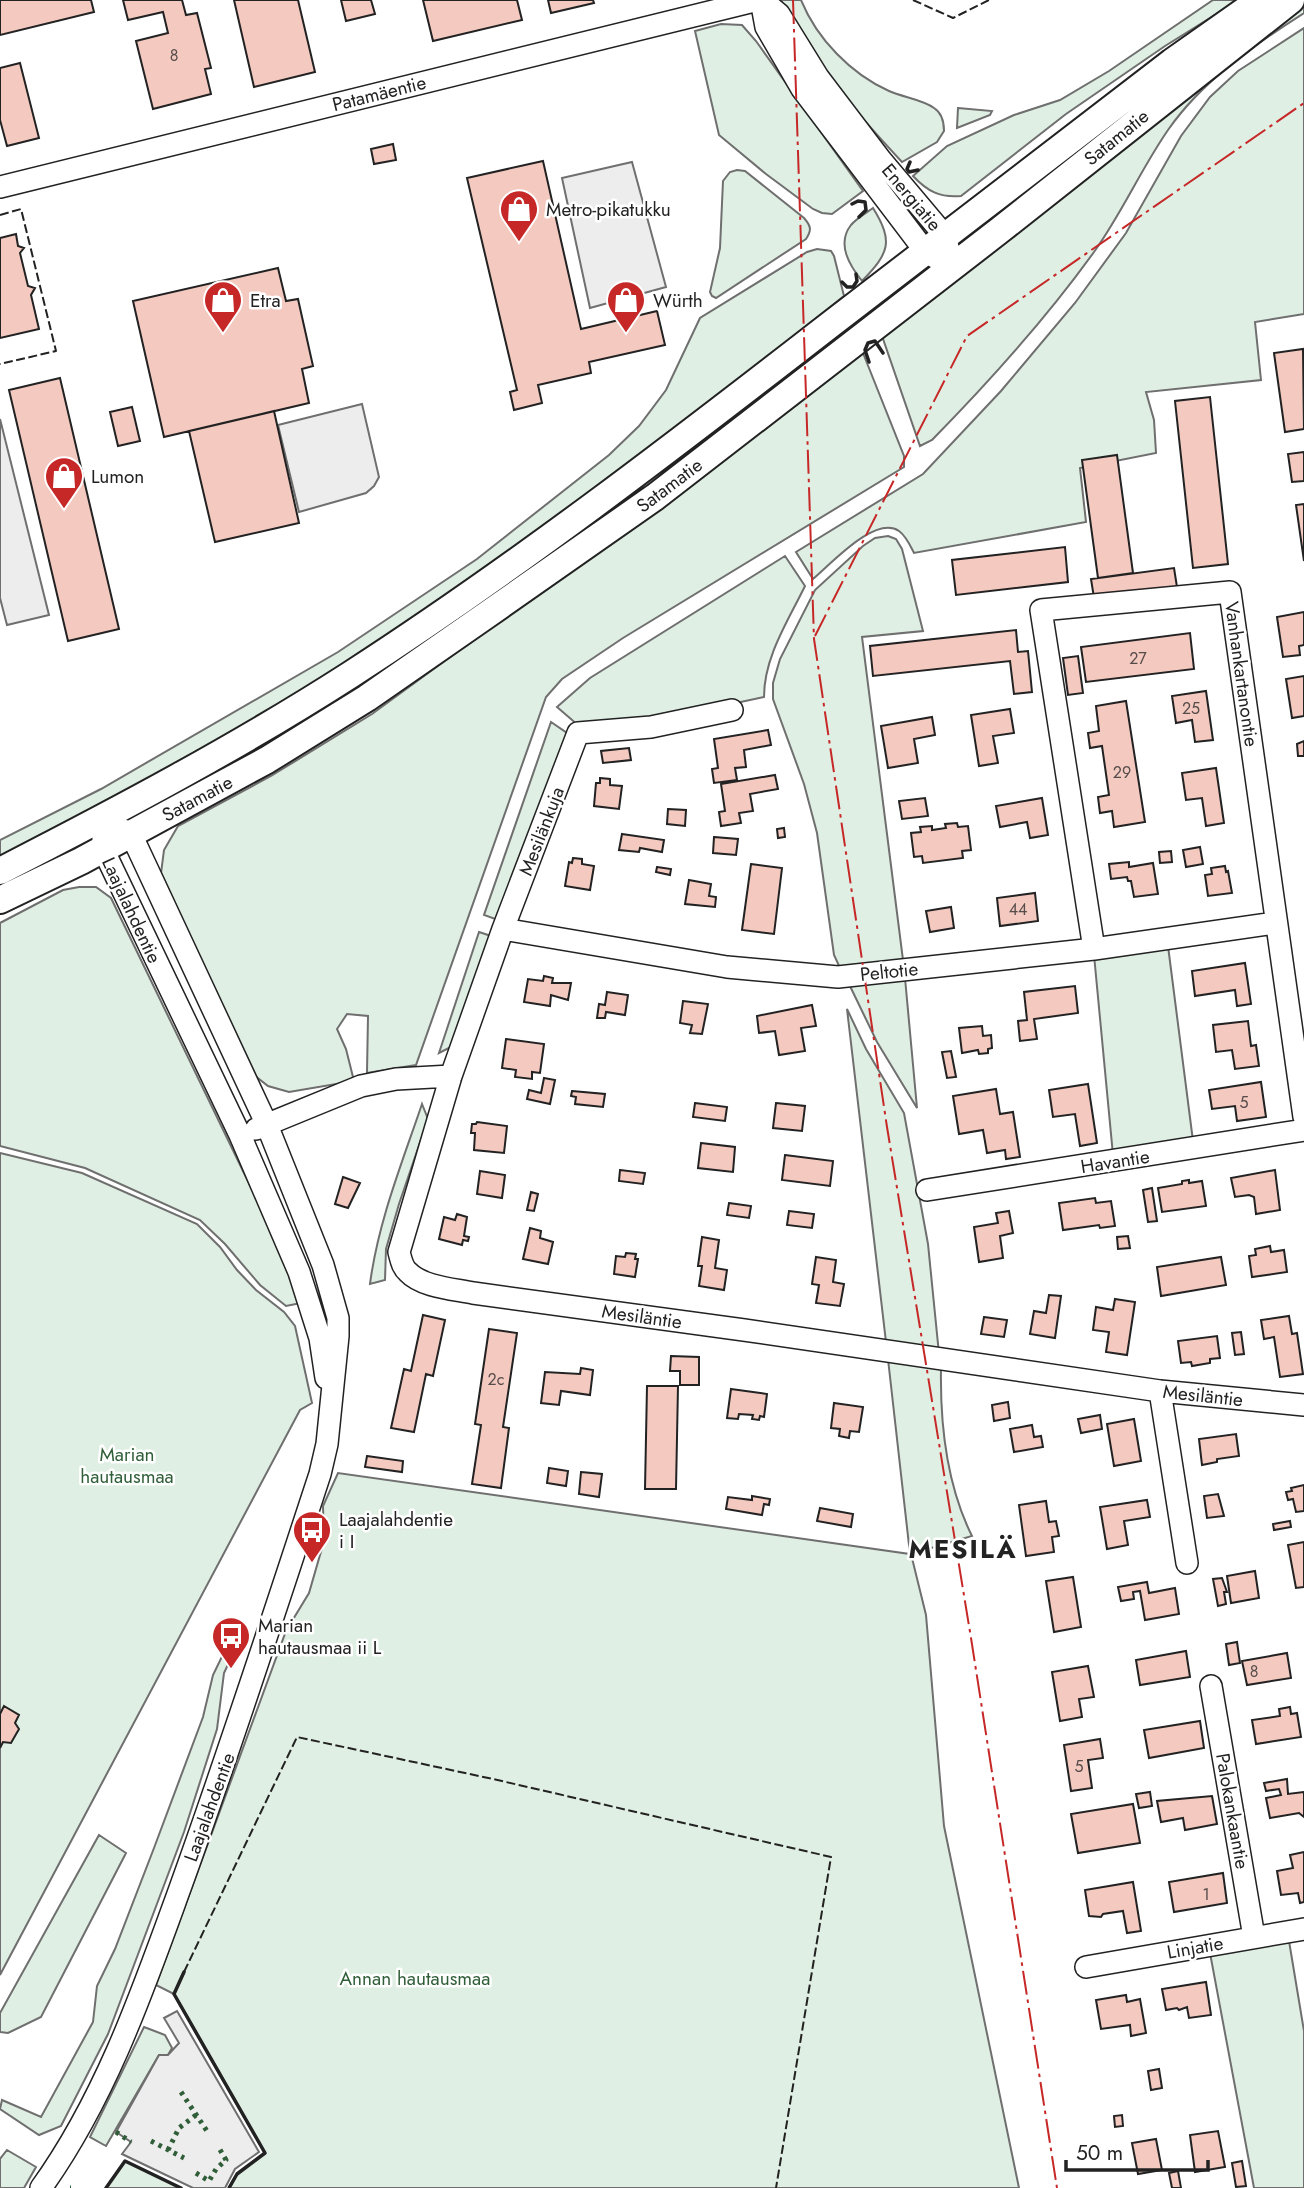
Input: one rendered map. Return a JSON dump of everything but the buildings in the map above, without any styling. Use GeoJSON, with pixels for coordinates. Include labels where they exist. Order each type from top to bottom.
{"type":"FeatureCollection","features":[{"type":"Feature","properties":{"kind":"main road","name":"Satamatie"},"geometry":{"type":"LineString","coordinates":[[0,871],[247,737],[337,683],[472,594],[637,475],[1172,62],[1260,0]]}},
{"type":"Feature","properties":{"kind":"main road","name":"Satamatie"},"geometry":{"type":"LineString","coordinates":[[0,900],[103,849],[268,760],[367,698],[655,496],[1291,0]]}},
{"type":"Feature","properties":{"kind":"street","name":"Patamäentie"},"geometry":{"type":"LineString","coordinates":[[0,187],[761,0]]}},
{"type":"Feature","properties":{"kind":"street","name":"Energiatie"},"geometry":{"type":"LineString","coordinates":[[761,0],[766,27],[802,89],[953,266]]}},
{"type":"Feature","properties":{"kind":"street","name":"Vanhankartanontie"},"geometry":{"type":"LineString","coordinates":[[1094,949],[1041,610],[1230,592],[1304,1117]]}},
{"type":"Feature","properties":{"kind":"street","name":"Mesilänkuja"},"geometry":{"type":"LineString","coordinates":[[451,1076],[503,929],[578,733],[651,727],[732,710]]}},
{"type":"Feature","properties":{"kind":"street","name":"Laajalahdentie"},"geometry":{"type":"LineString","coordinates":[[41,2188],[61,2160],[104,2081],[135,2012],[224,1768],[320,1474],[327,1444],[338,1318],[323,1265],[267,1125],[131,834],[102,818]]}},
{"type":"Feature","properties":{"kind":"street","name":"Laajalahdentie"},"geometry":{"type":"LineString","coordinates":[[102,818],[103,849],[240,1135],[299,1272],[316,1321],[331,1409]]}},
{"type":"Feature","properties":{"kind":"street","name":"Peltotie"},"geometry":{"type":"LineString","coordinates":[[503,929],[727,967],[838,977],[1094,949],[1275,923]]}},
{"type":"Feature","properties":{"kind":"street"},"geometry":{"type":"LineString","coordinates":[[240,1135],[361,1086],[396,1079],[451,1076]]}},
{"type":"Feature","properties":{"kind":"street","name":"Mesiläntie"},"geometry":{"type":"LineString","coordinates":[[451,1076],[399,1252],[403,1266],[410,1275],[430,1284],[473,1293],[1160,1391],[1304,1405]]}},
{"type":"Feature","properties":{"kind":"street","name":"Havantie"},"geometry":{"type":"LineString","coordinates":[[926,1191],[1304,1130]]}},
{"type":"Feature","properties":{"kind":"street"},"geometry":{"type":"LineString","coordinates":[[1160,1391],[1187,1563]]}},
{"type":"Feature","properties":{"kind":"street","name":"Palokankaantie"},"geometry":{"type":"LineString","coordinates":[[1211,1686],[1254,1937]]}},
{"type":"Feature","properties":{"kind":"street","name":"Linjatie"},"geometry":{"type":"LineString","coordinates":[[1086,1967],[1304,1929]]}},
{"type":"Feature","properties":{"kind":"green space"},"geometry":{"type":"Polygon","coordinates":[[[781,0],[801,0],[826,41],[861,75],[889,91],[937,110],[944,124],[944,131],[937,142],[902,162],[819,64],[781,0]]]}},
{"type":"Feature","properties":{"kind":"green space"},"geometry":{"type":"Polygon","coordinates":[[[1213,0],[1239,0],[1165,46],[1066,114],[961,196],[934,192],[913,176],[947,146],[1014,115],[1060,100],[1109,71],[1213,0]]]}},
{"type":"Feature","properties":{"kind":"green space"},"geometry":{"type":"Polygon","coordinates":[[[1304,0],[1304,13],[1230,65],[1182,112],[1158,145],[1104,237],[1056,302],[975,395],[932,440],[920,446],[881,333],[1304,0]]]}},
{"type":"Feature","properties":{"kind":"green space"},"geometry":{"type":"Polygon","coordinates":[[[721,24],[742,25],[756,41],[863,191],[832,214],[813,209],[719,135],[695,31],[721,24]]]}},
{"type":"Feature","properties":{"kind":"green space"},"geometry":{"type":"Polygon","coordinates":[[[1304,28],[1304,314],[1255,322],[1261,380],[1146,392],[1154,420],[1156,453],[1080,468],[1086,522],[914,553],[899,531],[889,528],[878,530],[854,543],[813,579],[796,552],[923,474],[1001,391],[1075,303],[1126,233],[1181,136],[1210,97],[1238,71],[1304,28]]]}},
{"type":"Feature","properties":{"kind":"green space"},"geometry":{"type":"Polygon","coordinates":[[[958,108],[992,111],[990,115],[957,128],[958,108]]]}},
{"type":"Feature","properties":{"kind":"green space"},"geometry":{"type":"Polygon","coordinates":[[[745,171],[804,218],[810,231],[806,239],[716,298],[710,292],[720,248],[723,181],[730,172],[745,171]]]}},
{"type":"Feature","properties":{"kind":"green space"},"geometry":{"type":"Polygon","coordinates":[[[873,208],[884,230],[886,247],[878,263],[862,281],[849,262],[845,240],[851,225],[873,208]]]}},
{"type":"Feature","properties":{"kind":"green space"},"geometry":{"type":"Polygon","coordinates":[[[817,249],[831,251],[834,256],[844,296],[635,463],[485,572],[242,730],[0,858],[0,840],[101,789],[338,652],[477,559],[609,455],[639,426],[666,390],[700,318],[807,252],[817,249]]]}},
{"type":"Feature","properties":{"kind":"green space"},"geometry":{"type":"Polygon","coordinates":[[[861,348],[904,456],[904,467],[623,638],[562,679],[546,697],[416,1065],[367,1073],[368,1016],[347,1014],[337,1029],[346,1049],[354,1081],[289,1092],[268,1086],[254,1075],[161,873],[164,850],[178,826],[271,776],[372,714],[658,505],[861,348]]]}},
{"type":"Feature","properties":{"kind":"green space"},"geometry":{"type":"Polygon","coordinates":[[[888,536],[896,539],[902,549],[923,631],[862,637],[903,960],[840,968],[834,955],[817,833],[804,784],[773,699],[773,683],[780,659],[815,590],[863,546],[875,538],[888,536]]]}},
{"type":"Feature","properties":{"kind":"green space"},"geometry":{"type":"Polygon","coordinates":[[[785,556],[805,586],[772,654],[764,697],[685,714],[579,726],[557,707],[590,678],[785,556]]]}},
{"type":"Feature","properties":{"kind":"green space"},"geometry":{"type":"Polygon","coordinates":[[[551,722],[567,733],[498,920],[484,915],[551,722]]]}},
{"type":"Feature","properties":{"kind":"green space"},"geometry":{"type":"Polygon","coordinates":[[[96,887],[111,898],[257,1200],[301,1303],[286,1306],[260,1285],[200,1220],[85,1168],[0,1146],[0,923],[63,890],[96,887]]]}},
{"type":"Feature","properties":{"kind":"green space"},"geometry":{"type":"Polygon","coordinates":[[[479,932],[491,936],[453,1046],[439,1053],[479,932]]]}},
{"type":"Feature","properties":{"kind":"green space"},"geometry":{"type":"Polygon","coordinates":[[[1168,946],[1193,1141],[1113,1155],[1094,955],[1168,946]]]}},
{"type":"Feature","properties":{"kind":"green space"},"geometry":{"type":"Polygon","coordinates":[[[905,978],[917,1108],[877,1042],[849,984],[905,978]]]}},
{"type":"Feature","properties":{"kind":"green space"},"geometry":{"type":"Polygon","coordinates":[[[847,1009],[866,1049],[904,1113],[928,1244],[939,1354],[886,1342],[847,1009]]]}},
{"type":"Feature","properties":{"kind":"green space"},"geometry":{"type":"Polygon","coordinates":[[[422,1104],[428,1119],[386,1249],[385,1280],[370,1284],[385,1215],[422,1104]]]}},
{"type":"Feature","properties":{"kind":"green space","name":"Marian hautausmaa"},"geometry":{"type":"Polygon","coordinates":[[[0,1153],[82,1173],[197,1224],[256,1290],[284,1312],[295,1326],[312,1403],[300,1410],[0,1975],[0,1153]]]}},
{"type":"Feature","properties":{"kind":"green space","name":"Annan hautausmaa"},"geometry":{"type":"Polygon","coordinates":[[[888,1359],[941,1368],[946,1454],[956,1496],[972,1536],[911,1554],[926,1615],[944,1826],[1019,2188],[229,2188],[237,2174],[265,2153],[174,1994],[156,1985],[286,1631],[309,1593],[324,1541],[323,1506],[338,1473],[910,1554],[888,1359]]]}},
{"type":"Feature","properties":{"kind":"green space"},"geometry":{"type":"Polygon","coordinates":[[[230,1640],[238,1643],[224,1673],[217,1729],[184,1832],[108,2034],[61,2126],[39,2135],[0,2109],[2,2100],[41,2117],[93,2022],[97,1986],[115,1949],[154,1848],[203,1717],[213,1675],[230,1640]]]}},
{"type":"Feature","properties":{"kind":"green space"},"geometry":{"type":"Polygon","coordinates":[[[99,1835],[126,1853],[41,2017],[8,2033],[0,2032],[0,2013],[99,1835]]]}},
{"type":"Feature","properties":{"kind":"green space"},"geometry":{"type":"Polygon","coordinates":[[[1289,1941],[1304,2031],[1304,2188],[1254,2188],[1210,1953],[1289,1941]]]}},
{"type":"Feature","properties":{"kind":"green space"},"geometry":{"type":"Polygon","coordinates":[[[144,2027],[165,2035],[172,2048],[168,2055],[159,2055],[106,2146],[90,2137],[144,2027]]]}},
{"type":"Feature","properties":{"kind":"green space"},"geometry":{"type":"Polygon","coordinates":[[[7,2150],[36,2167],[24,2188],[0,2188],[0,2159],[7,2150]]]}},
{"type":"Feature","properties":{"kind":"green space"},"geometry":{"type":"Polygon","coordinates":[[[125,2161],[181,2188],[106,2188],[125,2161]]]}},
{"type":"Feature","properties":{"kind":"shaded area"},"geometry":{"type":"Polygon","coordinates":[[[632,162],[666,287],[590,308],[562,178],[632,162]]]}},
{"type":"Feature","properties":{"kind":"shaded area"},"geometry":{"type":"Polygon","coordinates":[[[362,404],[379,477],[374,486],[366,493],[299,512],[278,425],[362,404]]]}},
{"type":"Feature","properties":{"kind":"shaded area"},"geometry":{"type":"Polygon","coordinates":[[[0,419],[49,615],[7,625],[0,598],[0,419]]]}},
{"type":"Feature","properties":{"kind":"shaded area"},"geometry":{"type":"Polygon","coordinates":[[[177,2011],[259,2152],[235,2169],[225,2188],[193,2188],[122,2154],[131,2142],[116,2132],[159,2055],[168,2055],[179,2043],[164,2018],[177,2011]]]}},
{"type":"Feature","properties":{"kind":"hedge"},"geometry":{"type":"LineString","coordinates":[[181,2092],[207,2131]]}},
{"type":"Feature","properties":{"kind":"hedge"},"geometry":{"type":"LineString","coordinates":[[168,2150],[179,2128],[196,2115]]}},
{"type":"Feature","properties":{"kind":"hedge"},"geometry":{"type":"LineString","coordinates":[[116,2132],[131,2142]]}},
{"type":"Feature","properties":{"kind":"hedge"},"geometry":{"type":"LineString","coordinates":[[151,2141],[184,2158]]}},
{"type":"Feature","properties":{"kind":"hedge"},"geometry":{"type":"LineString","coordinates":[[196,2173],[209,2181],[216,2169],[226,2160],[219,2148]]}},
{"type":"Feature","properties":{"kind":"fence"},"geometry":{"type":"LineString","coordinates":[[913,0],[953,18],[989,0]]}},
{"type":"Feature","properties":{"kind":"fence"},"geometry":{"type":"LineString","coordinates":[[0,215],[21,209],[56,351],[0,364]]}},
{"type":"Feature","properties":{"kind":"fence"},"geometry":{"type":"LineString","coordinates":[[184,1972],[297,1737],[831,1857],[776,2188]]}},
{"type":"Feature","properties":{"kind":"wall"},"geometry":{"type":"LineString","coordinates":[[910,162],[907,169],[909,172],[918,170]]}},
{"type":"Feature","properties":{"kind":"wall"},"geometry":{"type":"LineString","coordinates":[[852,204],[865,202],[866,210],[859,217]]}},
{"type":"Feature","properties":{"kind":"wall"},"geometry":{"type":"LineString","coordinates":[[842,282],[847,287],[853,287],[857,281],[856,274]]}},
{"type":"Feature","properties":{"kind":"wall"},"geometry":{"type":"LineString","coordinates":[[869,362],[865,350],[868,343],[875,341],[883,353]]}},
{"type":"Feature","properties":{"kind":"wall"},"geometry":{"type":"LineString","coordinates":[[184,1972],[174,1994],[265,2153],[237,2174],[229,2188]]}},
{"type":"Feature","properties":{"kind":"wall"},"geometry":{"type":"LineString","coordinates":[[106,2188],[125,2161],[181,2188]]}},
{"type":"Feature","properties":{"kind":"power"},"geometry":{"type":"LineString","coordinates":[[793,0],[814,639],[887,1127],[1057,2188]]}},
{"type":"Feature","properties":{"kind":"power"},"geometry":{"type":"LineString","coordinates":[[815,636],[967,336],[1304,103]]}},
{"type":"Feature","properties":{"kind":"place","name":"Metro-pikatukku"},"geometry":{"type":"Point","coordinates":[519,243]}},
{"type":"Feature","properties":{"kind":"place","name":"Etra"},"geometry":{"type":"Point","coordinates":[223,334]}},
{"type":"Feature","properties":{"kind":"place","name":"Würth"},"geometry":{"type":"Point","coordinates":[626,334]}},
{"type":"Feature","properties":{"kind":"place","name":"Lumon"},"geometry":{"type":"Point","coordinates":[64,510]}},
{"type":"Feature","properties":{"kind":"place","name":"Laajalahdentie i I"},"geometry":{"type":"Point","coordinates":[312,1564]}},
{"type":"Feature","properties":{"kind":"place","name":"Marian hautausmaa ii L"},"geometry":{"type":"Point","coordinates":[231,1670]}},
{"type":"Feature","properties":{"kind":"district","name":"MESILÄ"},"geometry":{"type":"Point","coordinates":[963,1549]}}]}
